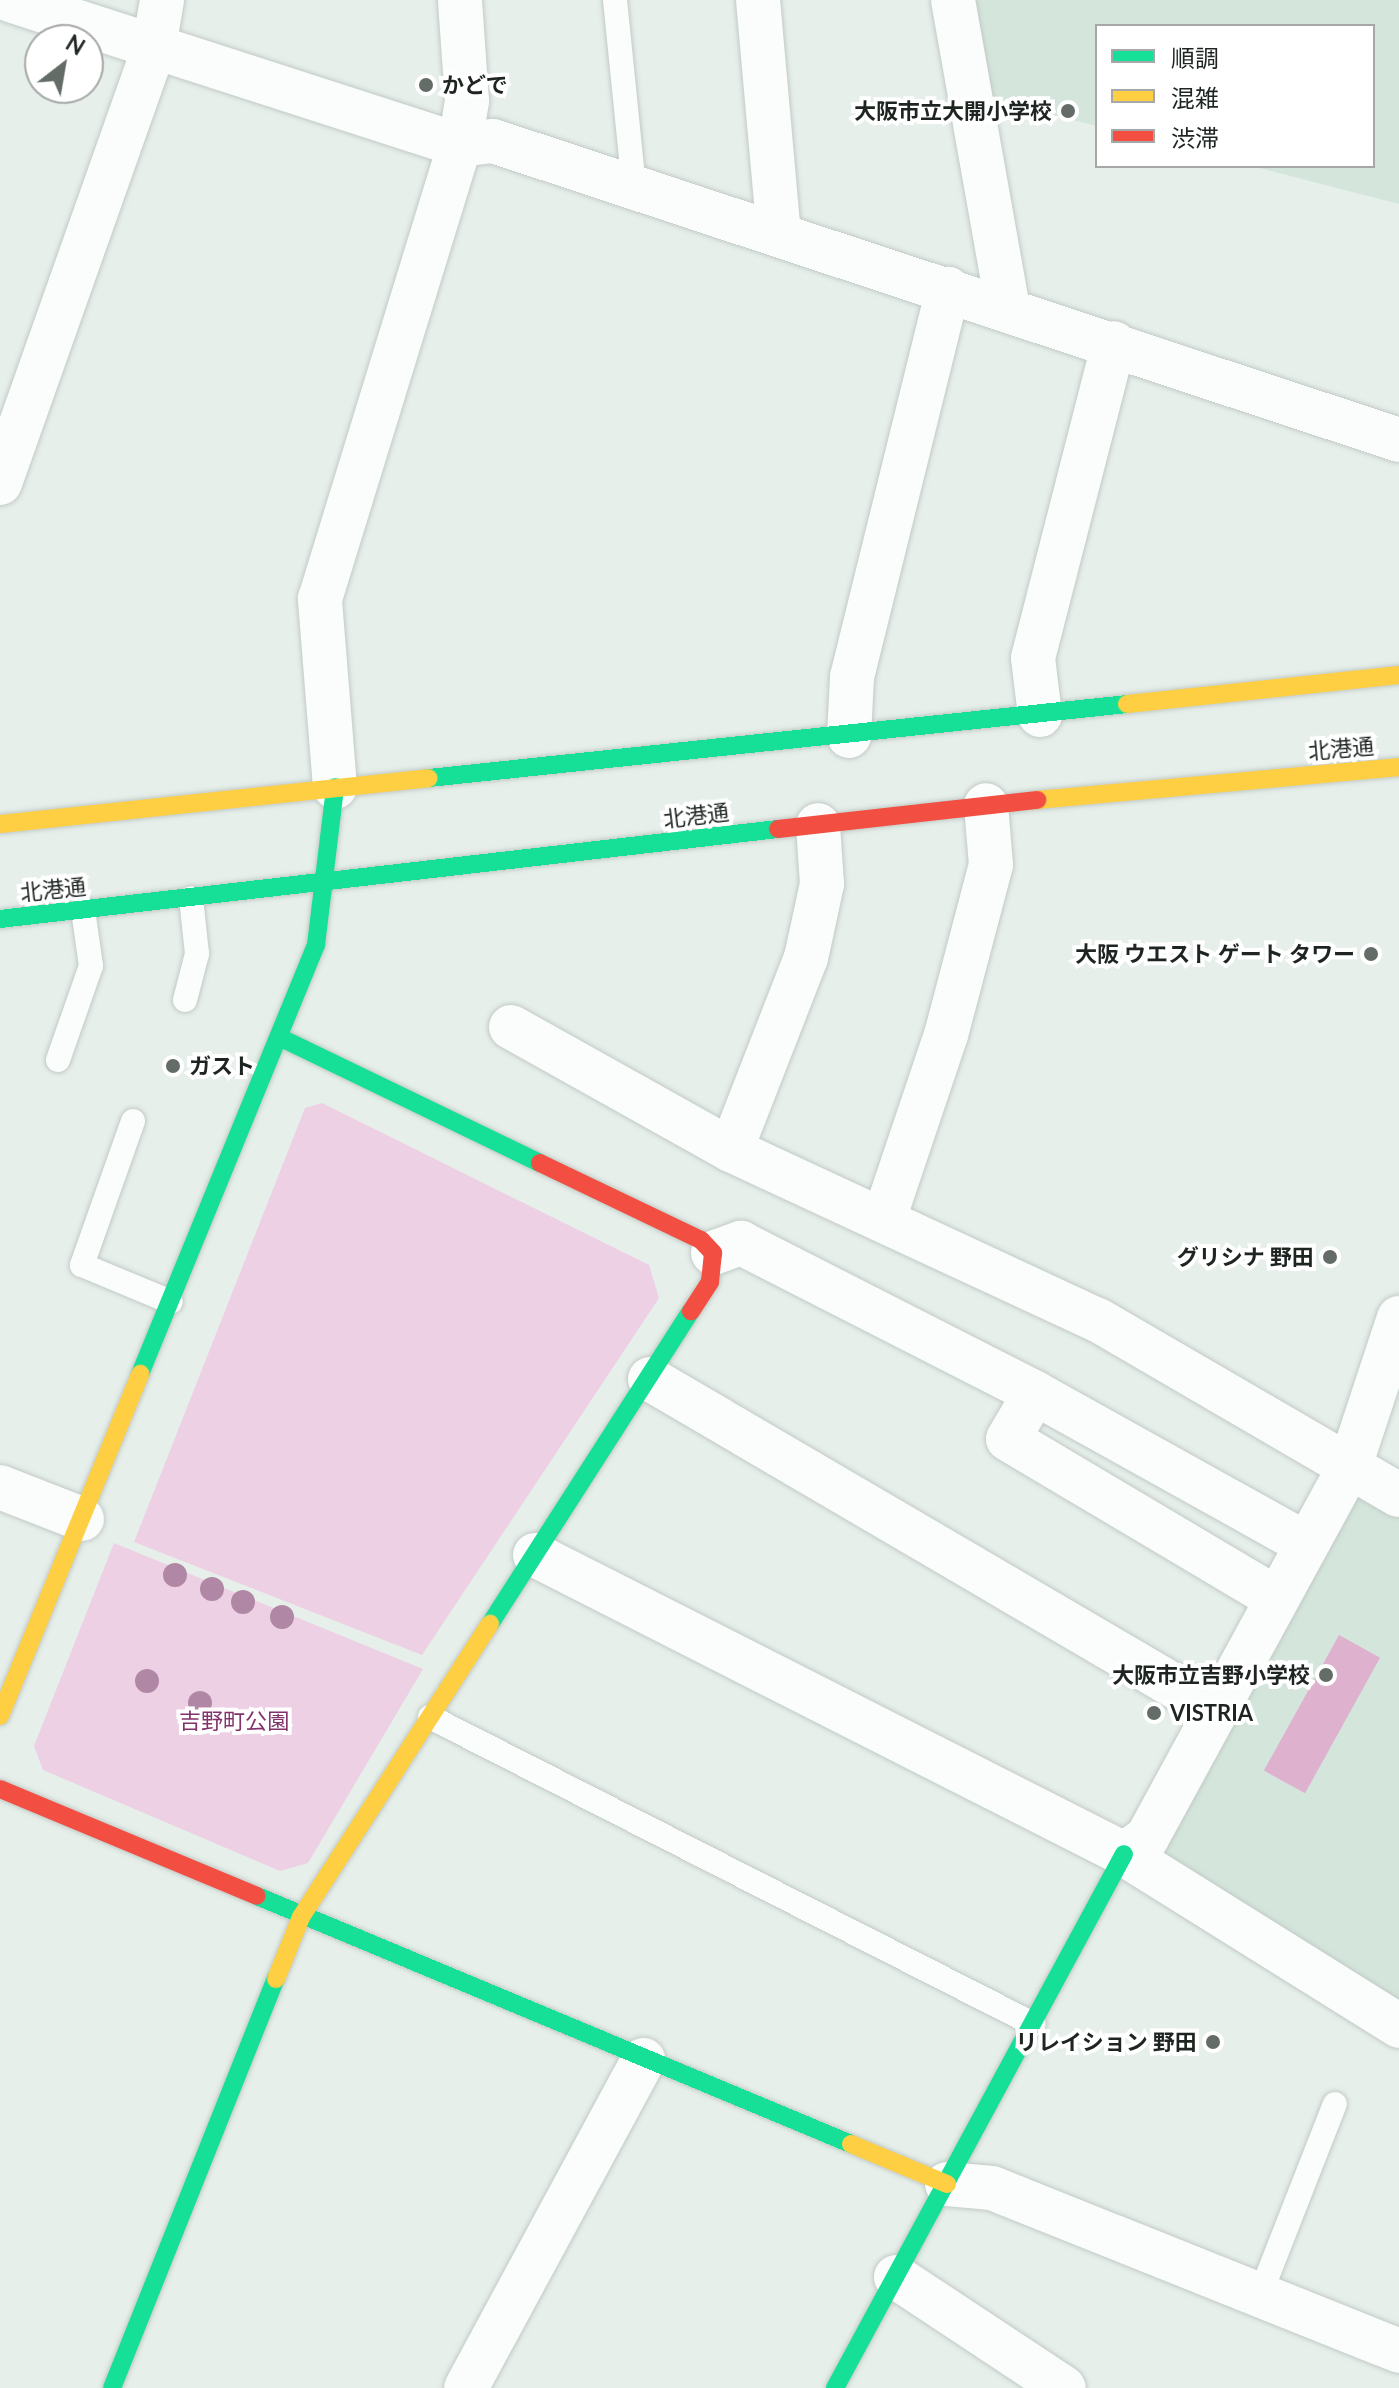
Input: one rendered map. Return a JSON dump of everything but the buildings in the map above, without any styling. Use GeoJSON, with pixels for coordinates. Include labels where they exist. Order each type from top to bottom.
{"type":"FeatureCollection","features":[{"type":"Feature","properties":{"kind":"street"},"geometry":{"type":"LineString","coordinates":[[10,0],[460,145],[493,141],[1008,308],[1399,440]]}},
{"type":"Feature","properties":{"kind":"street"},"geometry":{"type":"LineString","coordinates":[[0,483],[154,47],[162,0]]}},
{"type":"Feature","properties":{"kind":"street"},"geometry":{"type":"LineString","coordinates":[[0,1716],[316,945],[327,882],[335,787],[320,599],[460,145],[467,101],[460,0]]}},
{"type":"Feature","properties":{"kind":"street"},"geometry":{"type":"LineString","coordinates":[[758,0],[779,234]]}},
{"type":"Feature","properties":{"kind":"street"},"geometry":{"type":"LineString","coordinates":[[953,0],[1008,308]]}},
{"type":"Feature","properties":{"kind":"street"},"geometry":{"type":"LineString","coordinates":[[849,736],[852,677],[948,289]]}},
{"type":"Feature","properties":{"kind":"street"},"geometry":{"type":"LineString","coordinates":[[1040,715],[1033,658],[1114,343]]}},
{"type":"Feature","properties":{"kind":"street"},"geometry":{"type":"LineString","coordinates":[[0,824],[849,736],[1399,675]]}},
{"type":"Feature","properties":{"kind":"street","name":"北港通"},"geometry":{"type":"LineString","coordinates":[[0,919],[986,805],[1399,767]]}},
{"type":"Feature","properties":{"kind":"street"},"geometry":{"type":"LineString","coordinates":[[884,1219],[946,1035],[991,865],[986,805]]}},
{"type":"Feature","properties":{"kind":"street"},"geometry":{"type":"LineString","coordinates":[[731,1150],[806,958],[822,884],[818,825]]}},
{"type":"Feature","properties":{"kind":"street"},"geometry":{"type":"LineString","coordinates":[[511,1027],[731,1150],[1098,1320],[1399,1495]]}},
{"type":"Feature","properties":{"kind":"street"},"geometry":{"type":"LineString","coordinates":[[112,2388],[301,1917],[710,1282],[713,1253],[701,1240],[279,1037]]}},
{"type":"Feature","properties":{"kind":"street"},"geometry":{"type":"LineString","coordinates":[[713,1253],[741,1243],[1035,1393],[1306,1544]]}},
{"type":"Feature","properties":{"kind":"street"},"geometry":{"type":"LineString","coordinates":[[838,2387],[1124,1854],[1147,1838],[1350,1466],[1391,1368],[1399,1318]]}},
{"type":"Feature","properties":{"kind":"street"},"geometry":{"type":"LineString","coordinates":[[650,1379],[1217,1711]]}},
{"type":"Feature","properties":{"kind":"street"},"geometry":{"type":"LineString","coordinates":[[1035,1393],[1008,1439],[1276,1598]]}},
{"type":"Feature","properties":{"kind":"street"},"geometry":{"type":"LineString","coordinates":[[0,1487],[82,1519]]}},
{"type":"Feature","properties":{"kind":"street"},"geometry":{"type":"LineString","coordinates":[[535,1555],[1124,1854],[1399,2026]]}},
{"type":"Feature","properties":{"kind":"street"},"geometry":{"type":"LineString","coordinates":[[0,1789],[643,2060],[947,2184],[992,2188],[1399,2351]]}},
{"type":"Feature","properties":{"kind":"street"},"geometry":{"type":"LineString","coordinates":[[466,2388],[643,2060]]}},
{"type":"Feature","properties":{"kind":"street"},"geometry":{"type":"LineString","coordinates":[[896,2277],[1064,2388]]}},
{"type":"Feature","properties":{"kind":"lane"},"geometry":{"type":"LineString","coordinates":[[615,0],[634,187]]}},
{"type":"Feature","properties":{"kind":"lane"},"geometry":{"type":"LineString","coordinates":[[185,1000],[197,954],[191,898]]}},
{"type":"Feature","properties":{"kind":"lane"},"geometry":{"type":"LineString","coordinates":[[58,1060],[91,966],[83,910]]}},
{"type":"Feature","properties":{"kind":"lane"},"geometry":{"type":"LineString","coordinates":[[133,1121],[82,1265],[171,1302]]}},
{"type":"Feature","properties":{"kind":"lane"},"geometry":{"type":"LineString","coordinates":[[430,1717],[1033,2024]]}},
{"type":"Feature","properties":{"kind":"lane"},"geometry":{"type":"LineString","coordinates":[[1260,2295],[1335,2104]]}},
{"type":"Feature","properties":{"kind":"shaded area","name":"大阪市立大開小学校"},"geometry":{"type":"Polygon","coordinates":[[[964,0],[1399,0],[1399,204],[1260,168],[1375,168],[1375,24],[1095,24],[1095,126],[981,97],[964,0]]]}},
{"type":"Feature","properties":{"kind":"shaded area","name":"大阪市立吉野小学校"},"geometry":{"type":"Polygon","coordinates":[[[1352,1494],[1399,1507],[1399,2001],[1165,1854],[1161,1843],[1352,1494]]]}},
{"type":"Feature","properties":{"kind":"shaded area"},"geometry":{"type":"Polygon","coordinates":[[[1339,1635],[1380,1658],[1305,1793],[1264,1771],[1339,1635]]]}},
{"type":"Feature","properties":{"kind":"green space"},"geometry":{"type":"Polygon","coordinates":[[[322,1103],[649,1265],[659,1298],[422,1655],[134,1542],[305,1108],[322,1103]]]}},
{"type":"Feature","properties":{"kind":"green space","name":"吉野町公園"},"geometry":{"type":"Polygon","coordinates":[[[114,1543],[423,1669],[308,1863],[280,1871],[43,1770],[34,1746],[114,1543]]]}},
{"type":"Feature","properties":{"kind":"traffic: fast"},"geometry":{"type":"LineString","coordinates":[[429,778],[1127,704]]}},
{"type":"Feature","properties":{"kind":"traffic: fast"},"geometry":{"type":"LineString","coordinates":[[140,1374],[316,945],[335,787]]}},
{"type":"Feature","properties":{"kind":"traffic: fast"},"geometry":{"type":"LineString","coordinates":[[0,919],[778,829]]}},
{"type":"Feature","properties":{"kind":"traffic: fast"},"geometry":{"type":"LineString","coordinates":[[279,1037],[540,1163]]}},
{"type":"Feature","properties":{"kind":"traffic: fast"},"geometry":{"type":"LineString","coordinates":[[490,1624],[691,1311]]}},
{"type":"Feature","properties":{"kind":"traffic: fast"},"geometry":{"type":"LineString","coordinates":[[835,2388],[1124,1854]]}},
{"type":"Feature","properties":{"kind":"traffic: fast"},"geometry":{"type":"LineString","coordinates":[[257,1896],[851,2144]]}},
{"type":"Feature","properties":{"kind":"traffic: fast"},"geometry":{"type":"LineString","coordinates":[[112,2388],[276,1979]]}},
{"type":"Feature","properties":{"kind":"traffic: slow"},"geometry":{"type":"LineString","coordinates":[[1127,704],[1399,675]]}},
{"type":"Feature","properties":{"kind":"traffic: slow"},"geometry":{"type":"LineString","coordinates":[[1037,800],[1399,767]]}},
{"type":"Feature","properties":{"kind":"traffic: slow"},"geometry":{"type":"LineString","coordinates":[[0,824],[429,778]]}},
{"type":"Feature","properties":{"kind":"traffic: slow"},"geometry":{"type":"LineString","coordinates":[[0,1716],[140,1374]]}},
{"type":"Feature","properties":{"kind":"traffic: slow"},"geometry":{"type":"LineString","coordinates":[[276,1979],[301,1917],[490,1624]]}},
{"type":"Feature","properties":{"kind":"traffic: slow"},"geometry":{"type":"LineString","coordinates":[[851,2144],[947,2184]]}},
{"type":"Feature","properties":{"kind":"traffic: jam"},"geometry":{"type":"LineString","coordinates":[[778,829],[1037,800]]}},
{"type":"Feature","properties":{"kind":"traffic: jam"},"geometry":{"type":"LineString","coordinates":[[540,1163],[701,1240],[713,1253],[710,1282],[691,1311]]}},
{"type":"Feature","properties":{"kind":"traffic: jam"},"geometry":{"type":"LineString","coordinates":[[0,1789],[257,1896]]}},
{"type":"Feature","properties":{"kind":"place","name":"かどで"},"geometry":{"type":"Point","coordinates":[426,85]}},
{"type":"Feature","properties":{"kind":"place","name":"大阪市立大開小学校"},"geometry":{"type":"Point","coordinates":[1068,111]}},
{"type":"Feature","properties":{"kind":"place","name":"大阪 ウエスト ゲート タワー"},"geometry":{"type":"Point","coordinates":[1371,954]}},
{"type":"Feature","properties":{"kind":"place","name":"ガスト"},"geometry":{"type":"Point","coordinates":[173,1066]}},
{"type":"Feature","properties":{"kind":"place","name":"グリシナ 野田"},"geometry":{"type":"Point","coordinates":[1330,1257]}},
{"type":"Feature","properties":{"kind":"place","name":"大阪市立吉野小学校"},"geometry":{"type":"Point","coordinates":[1326,1675]}},
{"type":"Feature","properties":{"kind":"place","name":"VISTRIA"},"geometry":{"type":"Point","coordinates":[1154,1713]}},
{"type":"Feature","properties":{"kind":"place","name":"リレイション 野田"},"geometry":{"type":"Point","coordinates":[1213,2042]}}]}
